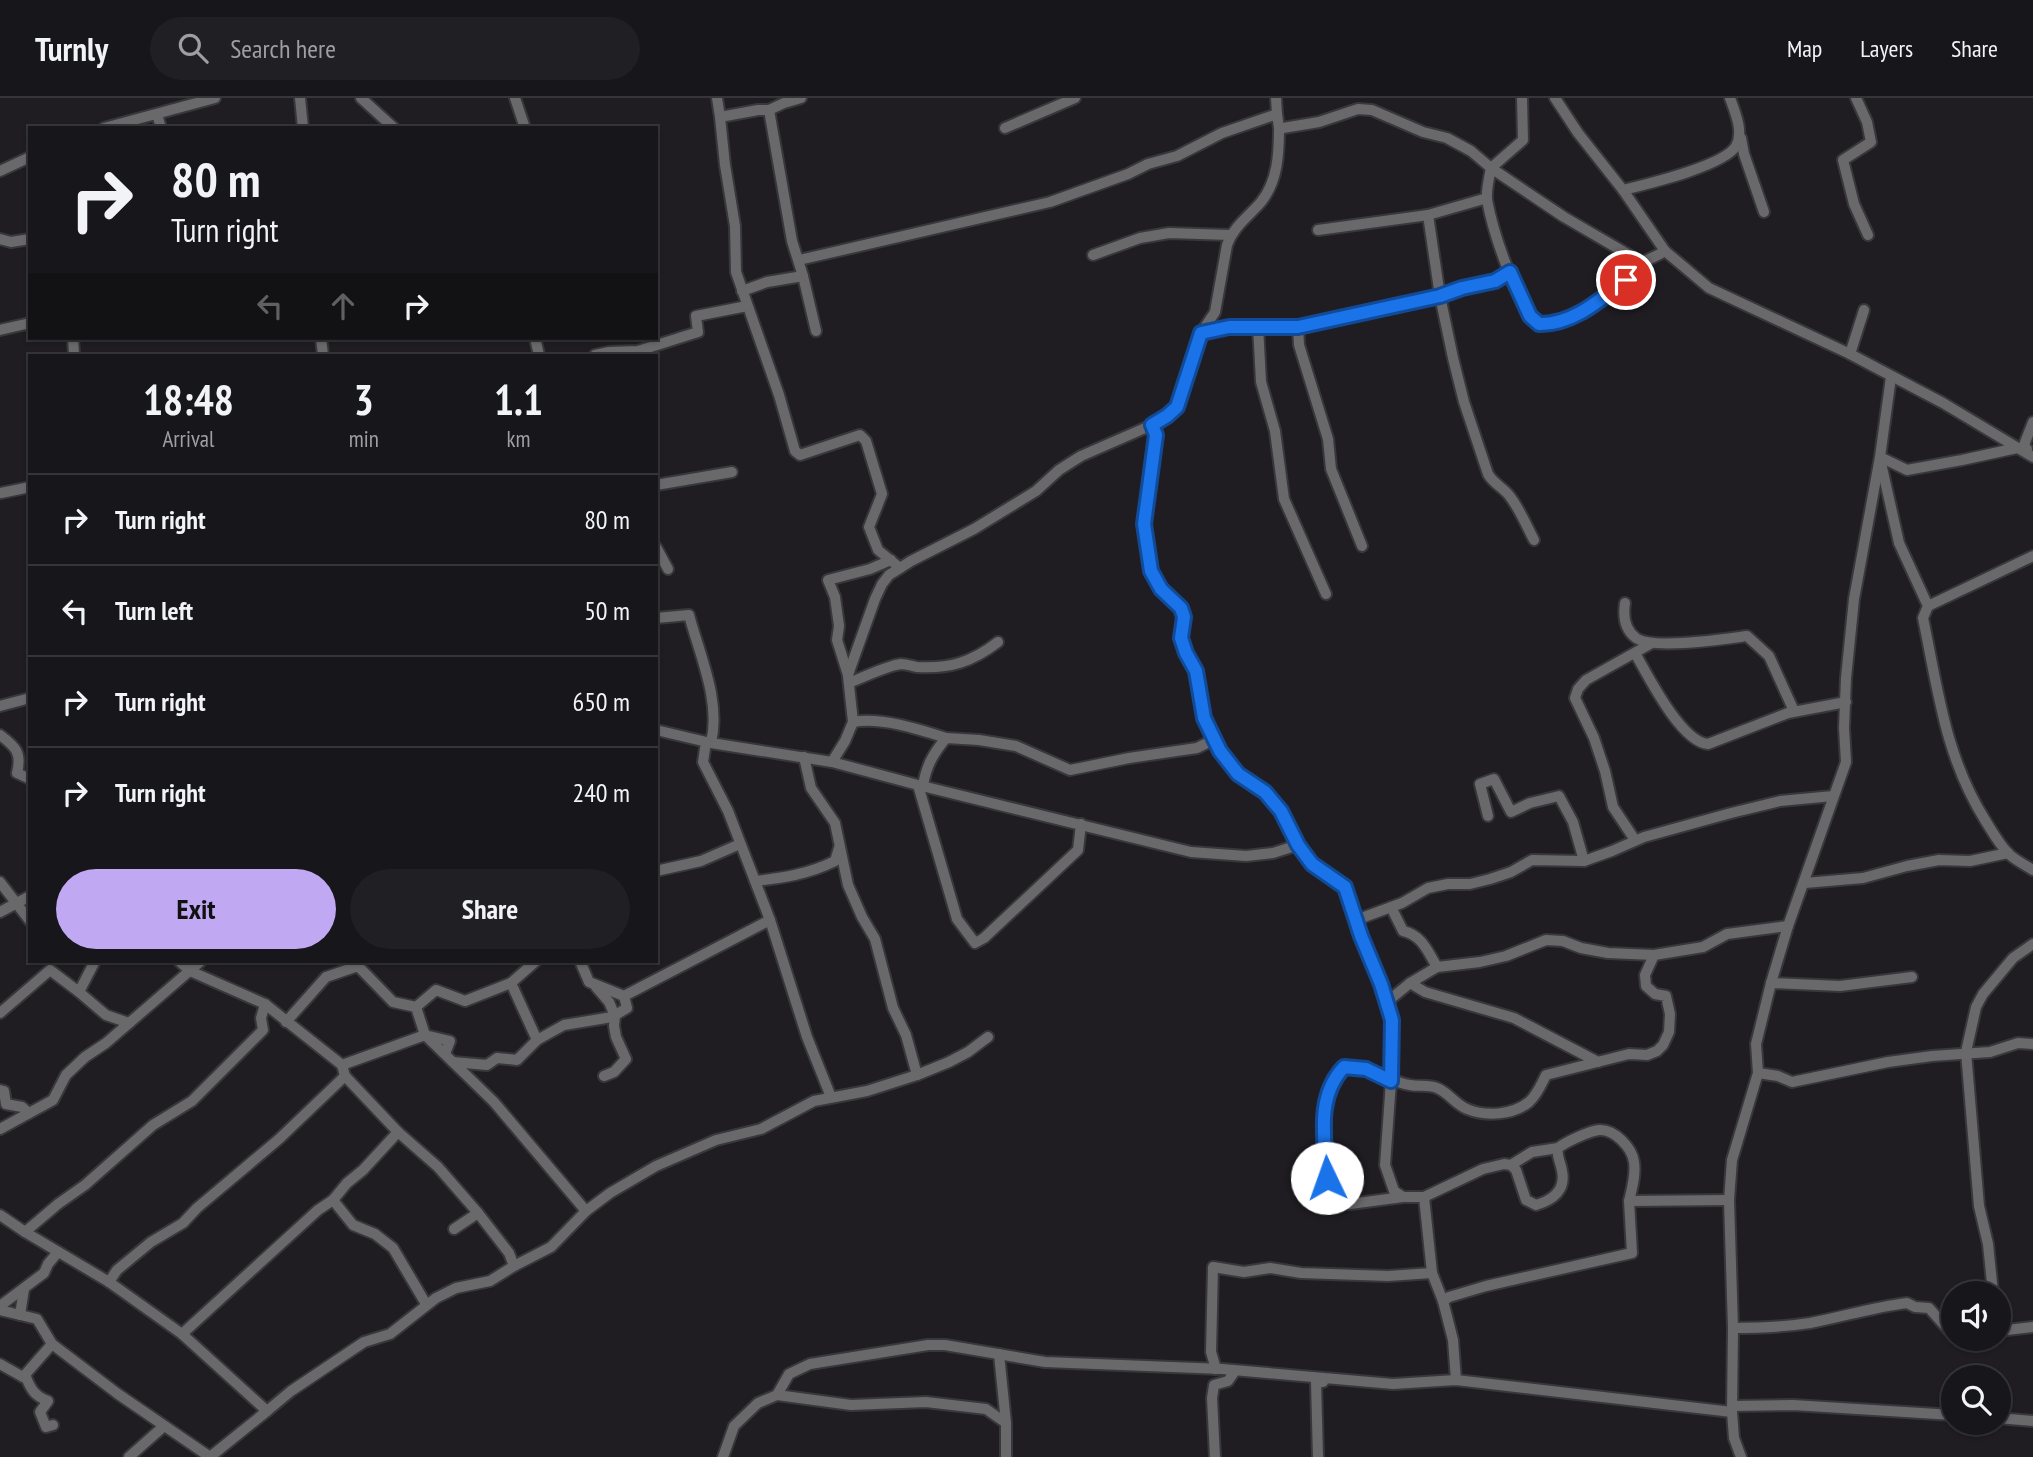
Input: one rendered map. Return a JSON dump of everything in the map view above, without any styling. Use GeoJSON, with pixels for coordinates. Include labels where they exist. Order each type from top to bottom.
{"type":"FeatureCollection","features":[{"type":"Feature","properties":{"kind":"street"},"geometry":{"type":"LineString","coordinates":[[112,126],[215,98]]}},
{"type":"Feature","properties":{"kind":"street"},"geometry":{"type":"LineString","coordinates":[[300,98],[303,126]]}},
{"type":"Feature","properties":{"kind":"street"},"geometry":{"type":"LineString","coordinates":[[361,98],[391,126]]}},
{"type":"Feature","properties":{"kind":"street"},"geometry":{"type":"LineString","coordinates":[[515,98],[523,126]]}},
{"type":"Feature","properties":{"kind":"street"},"geometry":{"type":"LineString","coordinates":[[717,98],[735,226],[736,272],[779,395],[795,451],[800,456],[860,435],[866,440],[882,494],[869,527],[878,550],[896,564]]}},
{"type":"Feature","properties":{"kind":"street"},"geometry":{"type":"LineString","coordinates":[[1005,128],[1074,98]]}},
{"type":"Feature","properties":{"kind":"street"},"geometry":{"type":"LineString","coordinates":[[832,762],[853,722],[849,679],[837,640],[839,626],[835,597],[828,580],[896,564],[974,529],[1036,491],[1059,470],[1081,456],[1152,425],[1177,407],[1201,333],[1215,312],[1230,235],[1262,201],[1271,185],[1279,149],[1276,98]]}},
{"type":"Feature","properties":{"kind":"street"},"geometry":{"type":"LineString","coordinates":[[1522,98],[1523,140],[1491,168],[1486,198],[1510,272],[1530,316],[1539,324],[1552,325],[1571,318],[1626,280],[1643,262],[1665,251]]}},
{"type":"Feature","properties":{"kind":"street"},"geometry":{"type":"LineString","coordinates":[[1555,98],[1665,251],[1709,288],[1850,354],[1943,403],[2024,449],[2033,457]]}},
{"type":"Feature","properties":{"kind":"street"},"geometry":{"type":"LineString","coordinates":[[1730,98],[1744,155],[1765,212]]}},
{"type":"Feature","properties":{"kind":"street"},"geometry":{"type":"LineString","coordinates":[[1856,98],[1867,121],[1871,142],[1843,160],[1854,204],[1868,235]]}},
{"type":"Feature","properties":{"kind":"street"},"geometry":{"type":"LineString","coordinates":[[720,117],[769,110],[796,99]]}},
{"type":"Feature","properties":{"kind":"street"},"geometry":{"type":"LineString","coordinates":[[1279,128],[1319,122],[1358,109],[1372,110],[1423,132],[1447,138],[1471,151],[1491,168],[1564,217],[1643,262]]}},
{"type":"Feature","properties":{"kind":"street"},"geometry":{"type":"LineString","coordinates":[[769,110],[792,241],[816,331]]}},
{"type":"Feature","properties":{"kind":"street"},"geometry":{"type":"LineString","coordinates":[[157,114],[160,126]]}},
{"type":"Feature","properties":{"kind":"street"},"geometry":{"type":"LineString","coordinates":[[799,260],[1050,202],[1148,164],[1177,156],[1222,133],[1277,114]]}},
{"type":"Feature","properties":{"kind":"street"},"geometry":{"type":"LineString","coordinates":[[1623,190],[1675,176],[1726,156],[1737,144],[1738,124]]}},
{"type":"Feature","properties":{"kind":"street"},"geometry":{"type":"LineString","coordinates":[[0,171],[28,158]]}},
{"type":"Feature","properties":{"kind":"street"},"geometry":{"type":"LineString","coordinates":[[1318,230],[1428,215],[1486,198]]}},
{"type":"Feature","properties":{"kind":"street"},"geometry":{"type":"LineString","coordinates":[[1428,215],[1440,296],[1464,402],[1488,474],[1514,502],[1534,540]]}},
{"type":"Feature","properties":{"kind":"street"},"geometry":{"type":"LineString","coordinates":[[1093,255],[1140,238],[1169,233],[1230,235]]}},
{"type":"Feature","properties":{"kind":"street"},"geometry":{"type":"LineString","coordinates":[[0,239],[11,242],[28,239]]}},
{"type":"Feature","properties":{"kind":"street"},"geometry":{"type":"LineString","coordinates":[[1201,333],[1229,327],[1298,327],[1440,296],[1495,281],[1510,272]]}},
{"type":"Feature","properties":{"kind":"street"},"geometry":{"type":"LineString","coordinates":[[742,291],[767,282],[803,276]]}},
{"type":"Feature","properties":{"kind":"street"},"geometry":{"type":"LineString","coordinates":[[600,354],[638,351],[698,332],[696,316],[747,306]]}},
{"type":"Feature","properties":{"kind":"street"},"geometry":{"type":"LineString","coordinates":[[1850,354],[1864,310]]}},
{"type":"Feature","properties":{"kind":"street"},"geometry":{"type":"LineString","coordinates":[[0,330],[28,323]]}},
{"type":"Feature","properties":{"kind":"street"},"geometry":{"type":"LineString","coordinates":[[1258,326],[1261,382],[1275,430],[1284,499],[1326,594]]}},
{"type":"Feature","properties":{"kind":"street"},"geometry":{"type":"LineString","coordinates":[[1298,327],[1299,345],[1326,432],[1331,469],[1362,546]]}},
{"type":"Feature","properties":{"kind":"street"},"geometry":{"type":"LineString","coordinates":[[1741,1457],[1734,1438],[1732,1409],[1733,1328],[1728,1200],[1732,1160],[1758,1073],[1756,1044],[1771,983],[1788,926],[1846,762],[1846,678],[1854,599],[1880,457],[1891,377]]}},
{"type":"Feature","properties":{"kind":"street"},"geometry":{"type":"LineString","coordinates":[[2024,449],[2033,422]]}},
{"type":"Feature","properties":{"kind":"street"},"geometry":{"type":"LineString","coordinates":[[1152,425],[1156,435],[1144,524],[1151,571],[1161,589],[1181,608],[1184,617],[1181,638],[1196,671],[1204,718],[1213,740],[1238,774],[1265,792],[1281,811],[1298,845],[1312,864],[1345,887],[1392,1020],[1385,1165],[1394,1191],[1404,1197]]}},
{"type":"Feature","properties":{"kind":"street"},"geometry":{"type":"LineString","coordinates":[[1880,457],[1907,470],[2024,449]]}},
{"type":"Feature","properties":{"kind":"street"},"geometry":{"type":"LineString","coordinates":[[1880,457],[1899,543],[1928,606]]}},
{"type":"Feature","properties":{"kind":"street"},"geometry":{"type":"LineString","coordinates":[[658,485],[732,472]]}},
{"type":"Feature","properties":{"kind":"street"},"geometry":{"type":"LineString","coordinates":[[1,493],[28,487]]}},
{"type":"Feature","properties":{"kind":"street"},"geometry":{"type":"LineString","coordinates":[[872,568],[878,550]]}},
{"type":"Feature","properties":{"kind":"street"},"geometry":{"type":"LineString","coordinates":[[658,551],[668,569]]}},
{"type":"Feature","properties":{"kind":"street"},"geometry":{"type":"LineString","coordinates":[[2033,556],[1928,606],[1923,618],[1938,702],[1950,747],[1977,807],[2008,853],[2033,870]]}},
{"type":"Feature","properties":{"kind":"street"},"geometry":{"type":"LineString","coordinates":[[849,679],[878,591],[896,564]]}},
{"type":"Feature","properties":{"kind":"street"},"geometry":{"type":"LineString","coordinates":[[1625,603],[1623,617],[1627,626],[1636,638],[1652,643],[1746,636],[1769,656],[1794,711]]}},
{"type":"Feature","properties":{"kind":"street"},"geometry":{"type":"LineString","coordinates":[[658,618],[690,615],[713,701],[715,728],[703,762],[728,811],[770,920],[807,1037],[831,1097]]}},
{"type":"Feature","properties":{"kind":"street"},"geometry":{"type":"LineString","coordinates":[[849,679],[901,664],[937,667],[963,662],[979,656],[998,642]]}},
{"type":"Feature","properties":{"kind":"street"},"geometry":{"type":"LineString","coordinates":[[1635,840],[1613,807],[1594,738],[1575,698],[1578,689],[1586,680],[1652,643]]}},
{"type":"Feature","properties":{"kind":"street"},"geometry":{"type":"LineString","coordinates":[[1635,653],[1669,712],[1694,739],[1702,743],[1709,744],[1794,711],[1846,702]]}},
{"type":"Feature","properties":{"kind":"street"},"geometry":{"type":"LineString","coordinates":[[0,706],[28,699]]}},
{"type":"Feature","properties":{"kind":"street"},"geometry":{"type":"LineString","coordinates":[[853,722],[863,720],[913,727],[946,738],[1016,746],[1070,769],[1197,748],[1213,740]]}},
{"type":"Feature","properties":{"kind":"street"},"geometry":{"type":"LineString","coordinates":[[658,730],[709,742],[832,762],[1191,852],[1246,856],[1273,853],[1298,845]]}},
{"type":"Feature","properties":{"kind":"street"},"geometry":{"type":"LineString","coordinates":[[0,735],[17,751],[20,761],[17,774],[28,778]]}},
{"type":"Feature","properties":{"kind":"street"},"geometry":{"type":"LineString","coordinates":[[946,738],[932,755],[920,785],[957,919],[975,943],[984,939],[1079,850],[1082,824]]}},
{"type":"Feature","properties":{"kind":"street"},"geometry":{"type":"LineString","coordinates":[[804,757],[811,788],[835,823],[848,885],[875,939],[893,1007],[906,1035],[917,1075]]}},
{"type":"Feature","properties":{"kind":"street"},"geometry":{"type":"LineString","coordinates":[[1488,816],[1480,784],[1493,779],[1511,812],[1530,803],[1559,796],[1573,822],[1584,860]]}},
{"type":"Feature","properties":{"kind":"street"},"geometry":{"type":"LineString","coordinates":[[1356,920],[1391,908],[1429,888],[1490,879],[1511,872],[1532,860],[1584,860],[1677,827],[1780,801],[1833,796]]}},
{"type":"Feature","properties":{"kind":"street"},"geometry":{"type":"LineString","coordinates":[[658,871],[701,861],[740,844]]}},
{"type":"Feature","properties":{"kind":"street"},"geometry":{"type":"LineString","coordinates":[[755,881],[787,877],[822,867],[835,861],[840,845]]}},
{"type":"Feature","properties":{"kind":"street"},"geometry":{"type":"LineString","coordinates":[[1805,883],[1863,878],[1938,860],[1970,861],[2008,853]]}},
{"type":"Feature","properties":{"kind":"street"},"geometry":{"type":"LineString","coordinates":[[0,882],[28,918]]}},
{"type":"Feature","properties":{"kind":"street"},"geometry":{"type":"LineString","coordinates":[[0,912],[28,897]]}},
{"type":"Feature","properties":{"kind":"street"},"geometry":{"type":"LineString","coordinates":[[1391,908],[1404,931],[1419,937],[1437,967]]}},
{"type":"Feature","properties":{"kind":"street"},"geometry":{"type":"LineString","coordinates":[[581,963],[589,982],[624,996],[770,920]]}},
{"type":"Feature","properties":{"kind":"street"},"geometry":{"type":"LineString","coordinates":[[1387,1003],[1410,983],[1437,967],[1493,959],[1546,940],[1563,941],[1581,948],[1608,953],[1654,955],[1703,947],[1727,934],[1788,926]]}},
{"type":"Feature","properties":{"kind":"street"},"geometry":{"type":"LineString","coordinates":[[1992,1281],[1988,1244],[1979,1206],[1966,1052],[1976,1007],[1983,994],[2013,958],[2033,944]]}},
{"type":"Feature","properties":{"kind":"street"},"geometry":{"type":"LineString","coordinates":[[1558,1148],[1556,1154],[1563,1180],[1560,1190],[1552,1199],[1536,1205],[1526,1200],[1516,1170],[1511,1165],[1504,1164],[1483,1169],[1424,1197],[1329,1204],[1323,1113],[1333,1078],[1344,1067],[1366,1069],[1409,1086],[1430,1085],[1443,1090],[1455,1102],[1468,1109],[1486,1114],[1502,1113],[1528,1103],[1539,1090],[1546,1075],[1629,1054],[1647,1055],[1657,1051],[1669,1032],[1670,1014],[1666,996],[1656,995],[1647,986],[1646,975],[1654,955]]}},
{"type":"Feature","properties":{"kind":"street"},"geometry":{"type":"LineString","coordinates":[[79,992],[94,963]]}},
{"type":"Feature","properties":{"kind":"street"},"geometry":{"type":"LineString","coordinates":[[181,963],[190,971],[265,1004],[344,1070],[398,1132],[438,1167],[478,1213],[509,1252],[514,1266]]}},
{"type":"Feature","properties":{"kind":"street"},"geometry":{"type":"LineString","coordinates":[[0,1129],[53,1100],[66,1075],[75,1066],[199,963]]}},
{"type":"Feature","properties":{"kind":"street"},"geometry":{"type":"LineString","coordinates":[[416,1007],[436,990],[465,1001],[512,983],[534,963]]}},
{"type":"Feature","properties":{"kind":"street"},"geometry":{"type":"LineString","coordinates":[[0,1013],[49,965],[106,1015],[129,1023]]}},
{"type":"Feature","properties":{"kind":"street"},"geometry":{"type":"LineString","coordinates":[[286,1022],[326,977],[358,966],[393,1002],[416,1007]]}},
{"type":"Feature","properties":{"kind":"street"},"geometry":{"type":"LineString","coordinates":[[1771,983],[1840,986],[1912,977]]}},
{"type":"Feature","properties":{"kind":"street"},"geometry":{"type":"LineString","coordinates":[[512,983],[537,1040]]}},
{"type":"Feature","properties":{"kind":"street"},"geometry":{"type":"LineString","coordinates":[[1410,983],[1425,992],[1514,1018],[1598,1062]]}},
{"type":"Feature","properties":{"kind":"street"},"geometry":{"type":"LineString","coordinates":[[594,984],[609,1002],[615,1016],[616,1037],[626,1059],[614,1072],[604,1076]]}},
{"type":"Feature","properties":{"kind":"street"},"geometry":{"type":"LineString","coordinates":[[449,1058],[487,1065],[497,1058],[517,1060],[537,1040],[564,1025],[615,1016],[627,1008],[624,996]]}},
{"type":"Feature","properties":{"kind":"street"},"geometry":{"type":"LineString","coordinates":[[25,1232],[85,1185],[153,1125],[192,1101],[264,1030],[261,1018],[265,1004]]}},
{"type":"Feature","properties":{"kind":"street"},"geometry":{"type":"LineString","coordinates":[[416,1007],[425,1035],[494,1102],[586,1211]]}},
{"type":"Feature","properties":{"kind":"street"},"geometry":{"type":"LineString","coordinates":[[109,1282],[117,1270],[151,1242],[183,1223],[279,1139],[344,1070],[425,1035]]}},
{"type":"Feature","properties":{"kind":"street"},"geometry":{"type":"LineString","coordinates":[[0,1308],[37,1319],[52,1344],[118,1394],[210,1457],[291,1391],[364,1342],[390,1334],[426,1304],[456,1289],[490,1281],[551,1247],[586,1211],[610,1193],[656,1166],[716,1140],[761,1129],[814,1101],[867,1091],[917,1075],[959,1057],[988,1037]]}},
{"type":"Feature","properties":{"kind":"street"},"geometry":{"type":"LineString","coordinates":[[1758,1073],[1778,1076],[1792,1082],[1888,1062],[1966,1052],[1990,1052],[2018,1043],[2033,1044]]}},
{"type":"Feature","properties":{"kind":"street"},"geometry":{"type":"LineString","coordinates":[[0,1090],[4,1091],[6,1104],[22,1107],[29,1113]]}},
{"type":"Feature","properties":{"kind":"street"},"geometry":{"type":"LineString","coordinates":[[1443,1301],[1448,1297],[1486,1286],[1632,1253],[1629,1201],[1634,1181],[1634,1159],[1620,1139],[1609,1132],[1599,1130],[1558,1148],[1532,1152],[1511,1165]]}},
{"type":"Feature","properties":{"kind":"street"},"geometry":{"type":"LineString","coordinates":[[182,1334],[318,1210],[333,1200],[398,1132]]}},
{"type":"Feature","properties":{"kind":"street"},"geometry":{"type":"LineString","coordinates":[[1424,1197],[1432,1273],[1443,1301],[1453,1340],[1456,1380]]}},
{"type":"Feature","properties":{"kind":"street"},"geometry":{"type":"LineString","coordinates":[[333,1200],[353,1225],[375,1234],[393,1248],[426,1304]]}},
{"type":"Feature","properties":{"kind":"street"},"geometry":{"type":"LineString","coordinates":[[1629,1201],[1728,1200]]}},
{"type":"Feature","properties":{"kind":"street"},"geometry":{"type":"LineString","coordinates":[[454,1229],[478,1213]]}},
{"type":"Feature","properties":{"kind":"street"},"geometry":{"type":"LineString","coordinates":[[0,1214],[109,1282],[182,1334],[267,1411]]}},
{"type":"Feature","properties":{"kind":"street"},"geometry":{"type":"LineString","coordinates":[[0,1308],[44,1273],[58,1252]]}},
{"type":"Feature","properties":{"kind":"street"},"geometry":{"type":"LineString","coordinates":[[1216,1369],[1211,1352],[1213,1267],[1244,1272],[1270,1268],[1301,1273],[1388,1276],[1432,1273]]}},
{"type":"Feature","properties":{"kind":"street"},"geometry":{"type":"LineString","coordinates":[[20,1315],[24,1289]]}},
{"type":"Feature","properties":{"kind":"street"},"geometry":{"type":"LineString","coordinates":[[1733,1328],[1771,1328],[1811,1323],[1843,1314],[1907,1303],[1915,1307],[1929,1308],[1941,1322]]}},
{"type":"Feature","properties":{"kind":"street"},"geometry":{"type":"LineString","coordinates":[[2011,1330],[2033,1327]]}},
{"type":"Feature","properties":{"kind":"street"},"geometry":{"type":"LineString","coordinates":[[23,1377],[52,1344]]}},
{"type":"Feature","properties":{"kind":"street"},"geometry":{"type":"LineString","coordinates":[[777,1395],[789,1374],[810,1364],[928,1345],[945,1345],[1045,1362],[1216,1369],[1393,1384]]}},
{"type":"Feature","properties":{"kind":"street"},"geometry":{"type":"LineString","coordinates":[[999,1354],[1006,1423],[1006,1457]]}},
{"type":"Feature","properties":{"kind":"street"},"geometry":{"type":"LineString","coordinates":[[0,1364],[26,1377],[32,1392],[48,1401],[40,1412],[46,1427],[53,1425]]}},
{"type":"Feature","properties":{"kind":"street"},"geometry":{"type":"LineString","coordinates":[[1215,1457],[1213,1385],[1228,1381],[1235,1371]]}},
{"type":"Feature","properties":{"kind":"street"},"geometry":{"type":"LineString","coordinates":[[1318,1457],[1315,1382],[1393,1384],[1456,1380],[1732,1409],[1793,1405],[1941,1414]]}},
{"type":"Feature","properties":{"kind":"street"},"geometry":{"type":"LineString","coordinates":[[723,1457],[734,1426],[758,1403],[777,1395],[852,1405],[926,1402],[986,1409],[1006,1423]]}},
{"type":"Feature","properties":{"kind":"street"},"geometry":{"type":"LineString","coordinates":[[2011,1419],[2033,1420]]}},
{"type":"Feature","properties":{"kind":"street"},"geometry":{"type":"LineString","coordinates":[[128,1457],[164,1426]]}},
{"type":"Feature","properties":{"kind":"route"},"geometry":{"type":"LineString","coordinates":[[1327,1178],[1323,1113],[1333,1078],[1344,1067],[1366,1069],[1391,1081],[1392,1020],[1345,887],[1312,864],[1298,845],[1281,811],[1265,792],[1238,774],[1220,751],[1204,718],[1196,671],[1181,638],[1184,617],[1181,608],[1161,589],[1151,571],[1144,524],[1156,435],[1152,425],[1177,407],[1201,333],[1229,327],[1298,327],[1440,296],[1495,281],[1510,272],[1530,316],[1539,324],[1552,325],[1593,305],[1626,280]]}}]}
